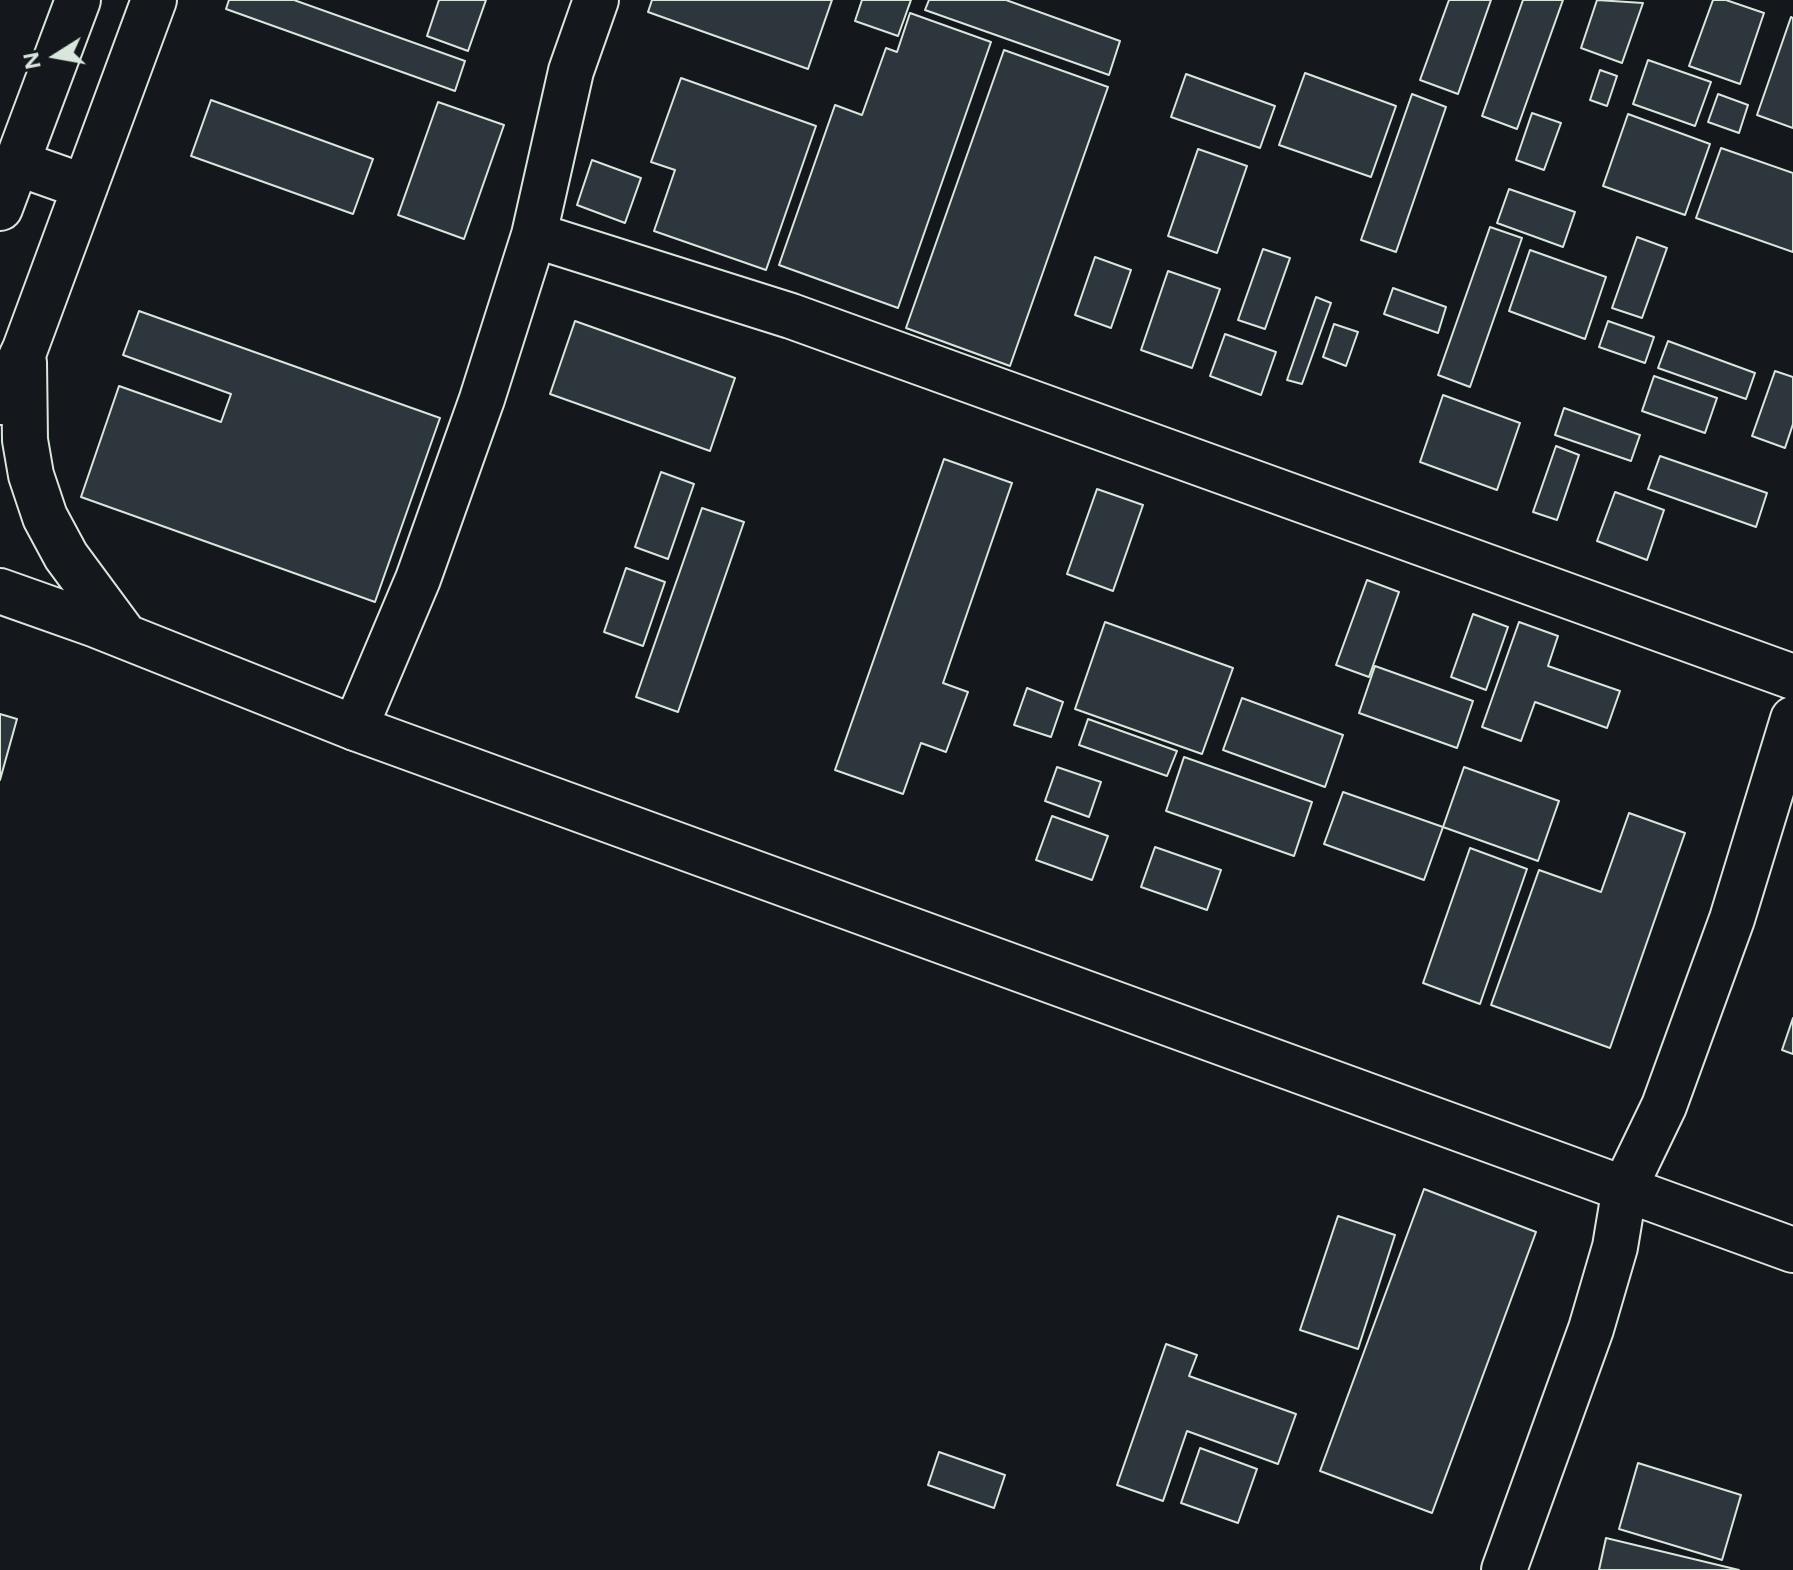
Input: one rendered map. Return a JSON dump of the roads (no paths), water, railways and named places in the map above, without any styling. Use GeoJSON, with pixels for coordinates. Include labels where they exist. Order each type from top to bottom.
{"type":"FeatureCollection","features":[{"type":"Feature","properties":{"kind":"main road"},"geometry":{"type":"LineString","coordinates":[[0,208],[78,0]]}},
{"type":"Feature","properties":{"kind":"main road"},"geometry":{"type":"LineString","coordinates":[[0,402],[25,349],[154,0]]}},
{"type":"Feature","properties":{"kind":"main road"},"geometry":{"type":"LineString","coordinates":[[355,728],[418,579],[534,235],[571,71],[596,0]]}},
{"type":"Feature","properties":{"kind":"main road"},"geometry":{"type":"LineString","coordinates":[[17,163],[85,187]]}},
{"type":"Feature","properties":{"kind":"main road"},"geometry":{"type":"LineString","coordinates":[[534,235],[791,316],[1793,677]]}},
{"type":"Feature","properties":{"kind":"main road"},"geometry":{"type":"LineString","coordinates":[[25,349],[25,440],[31,475],[45,517],[66,556],[125,636]]}},
{"type":"Feature","properties":{"kind":"main road"},"geometry":{"type":"LineString","coordinates":[[0,591],[125,636],[355,728],[1793,1250]]}},
{"type":"Feature","properties":{"kind":"main road"},"geometry":{"type":"LineString","coordinates":[[1504,1570],[1591,1329],[1615,1247],[1625,1187],[1664,1106],[1727,933],[1793,719]]}}]}
